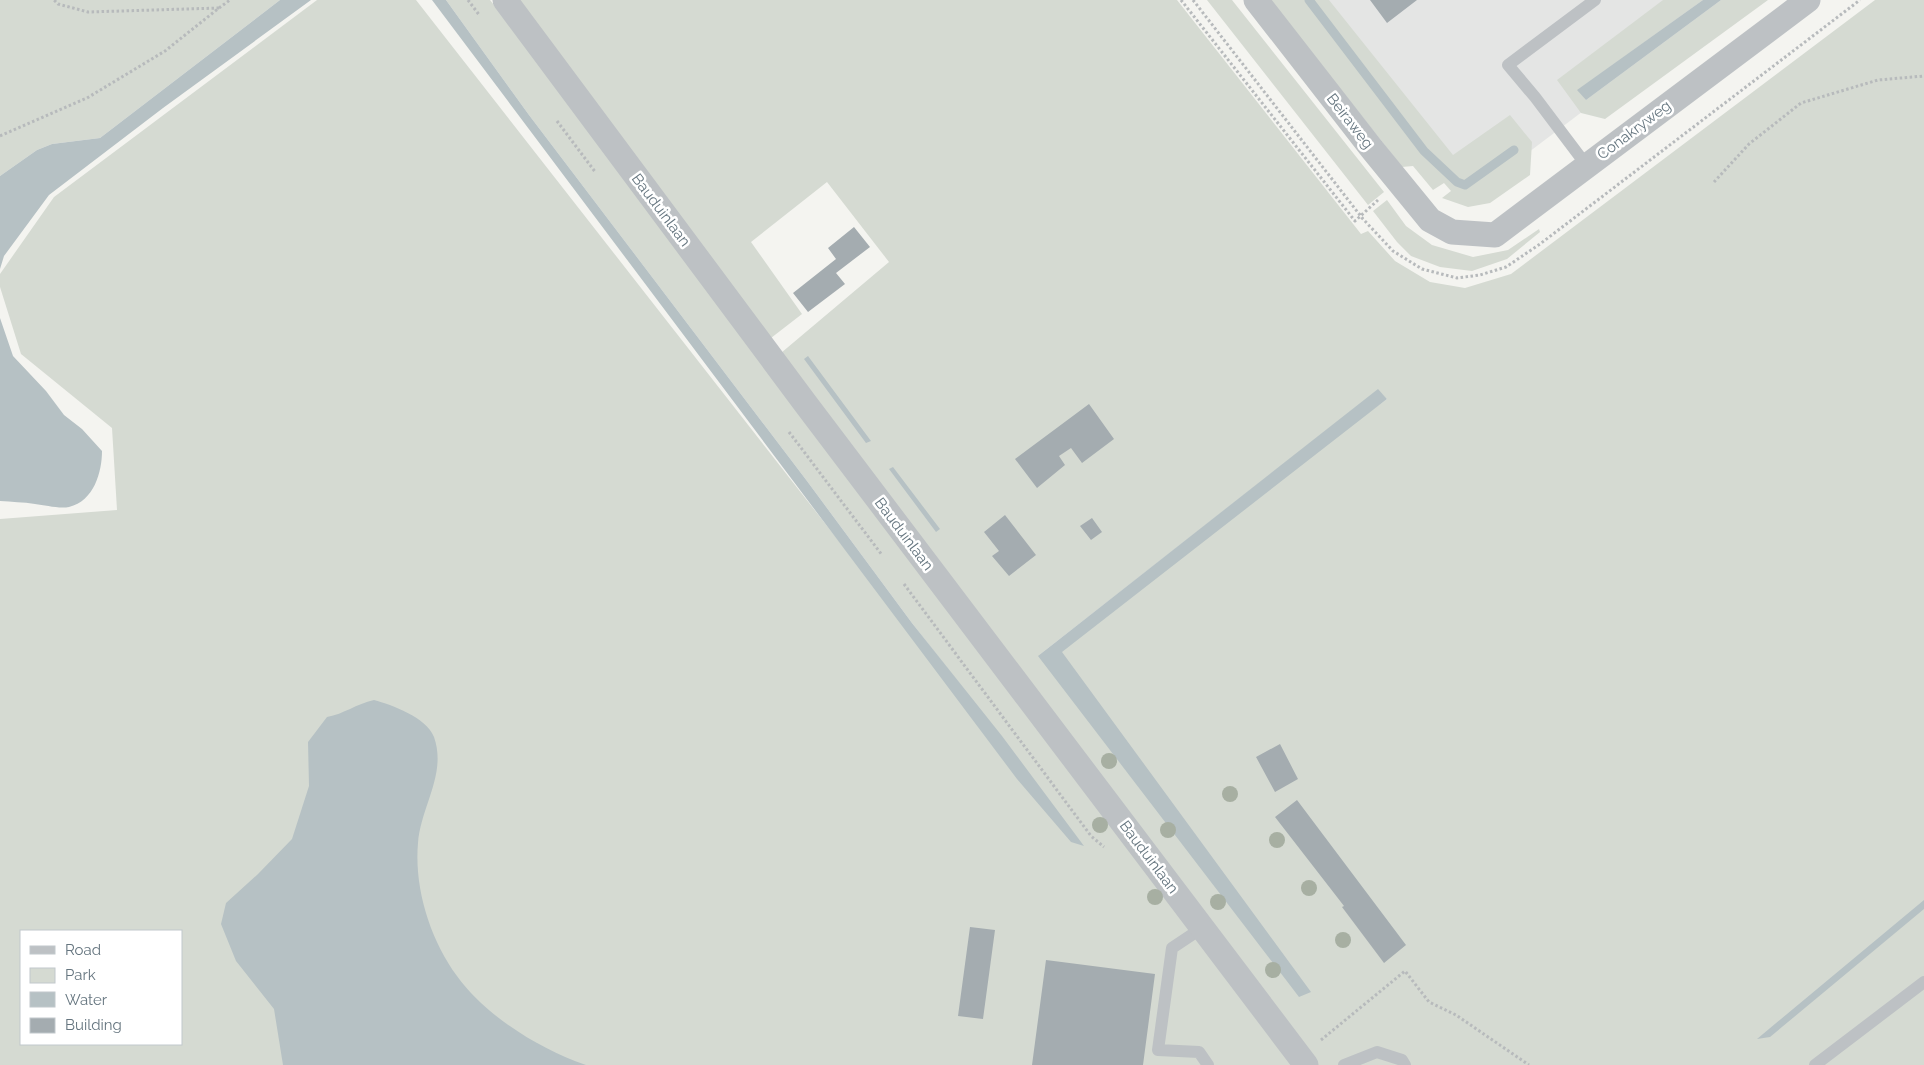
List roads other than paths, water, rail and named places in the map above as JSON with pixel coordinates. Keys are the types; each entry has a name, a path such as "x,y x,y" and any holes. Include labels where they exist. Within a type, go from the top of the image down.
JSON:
{"street":[{"name":"Bauduinlaan","path":"505,0 805,404 1303,1062"},
{"name":"Beiraweg","path":"1256,0 1398,182 1430,220 1452,232"},
{"name":"Conakryweg","path":"1452,232 1495,235 1808,0"}],"lane":[{"path":"1587,166 1535,96 1508,65 1595,0"},
{"path":"1202,928 1172,948 1158,1050 1198,1052 1208,1065"},
{"path":"1815,1065 1924,982"},
{"path":"1344,1065 1377,1052 1402,1060 1405,1065"}],"water":[{"path":"280,0 311,0 163,108 49,195 4,256 0,269 0,176 37,150 52,144 100,138"},
{"path":"432,0 446,0 529,115 807,481 912,623 1002,736 1084,846 1071,842 1017,779"},
{"path":"1703,0 1721,0 1586,100 1577,90"},
{"path":"0,318 13,356 46,391 64,415 82,429 102,451 102,459 95,485 85,499 78,504 61,508 0,501"},
{"path":"808,356 871,441 866,443 804,359"},
{"path":"1378,389 1387,399 1062,652 1311,992 1299,997 1038,656"},
{"path":"893,467 940,529 936,532 889,469"},
{"path":"374,700 408,713 424,723 434,737 437,764 432,790 420,829 417,860 421,895 426,913 447,962 469,991 498,1018 550,1050 586,1065 283,1065 274,1009 236,961 221,924 226,903 292,839 309,786 308,742 327,717"},
{"path":"1924,900 1924,909 1770,1037 1757,1039"}],"waterway":[{"path":"1309,0 1424,151 1457,182 1465,185 1514,150"}]}
